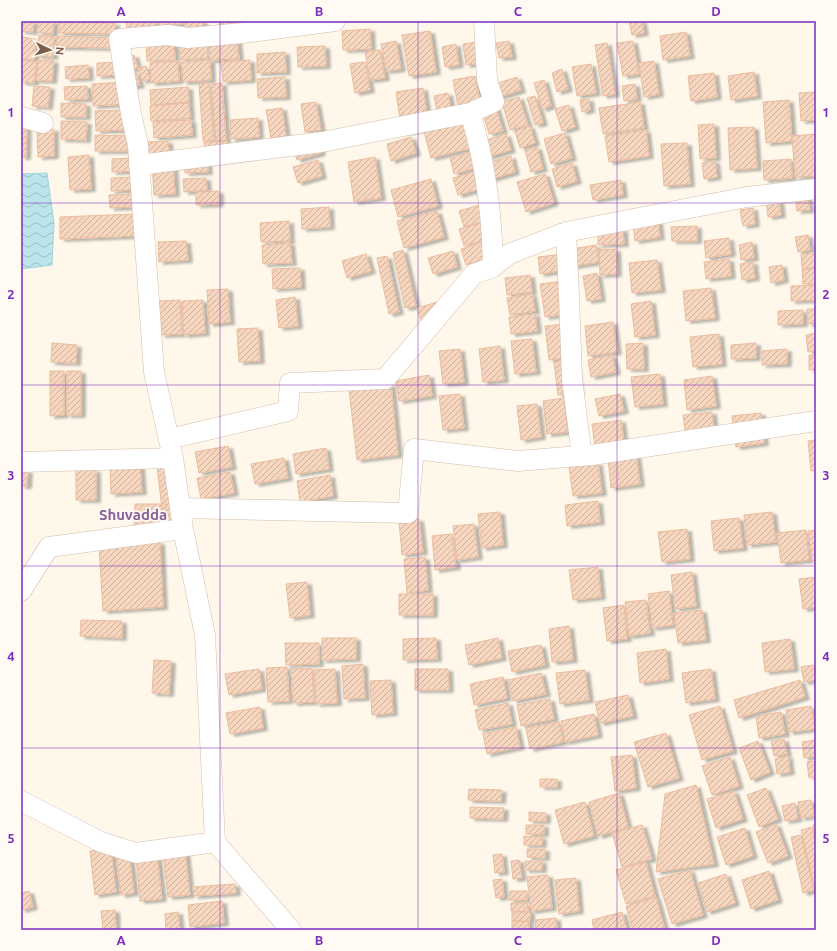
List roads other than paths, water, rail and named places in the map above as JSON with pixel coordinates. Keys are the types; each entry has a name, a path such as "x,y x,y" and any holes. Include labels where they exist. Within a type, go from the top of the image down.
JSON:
{"street":[{"path":"291,930 215,842 205,635 183,529 173,458 154,372 138,145 119,39 168,34 188,38 235,34 336,21"},
{"path":"140,165 322,142 470,113 494,102 487,80 484,21"},
{"path":"470,113 479,142 486,180 492,227 494,267"},
{"path":"21,117 43,123"},
{"path":"169,439 288,411 290,383 385,379 474,274 494,267 509,254 566,232 747,197 816,189"},
{"path":"566,232 570,296 572,379 582,456"},
{"path":"180,508 408,513 414,449 518,461 582,456 816,421"},
{"path":"21,462 173,458"},
{"path":"21,591 49,546 183,529"},
{"path":"21,801 101,842 136,853 215,842"}],"water":[{"path":"47,173 54,223 52,265 21,269 21,174"}],"district":[{"name":"Shuvadda","path":"133,515"}]}
